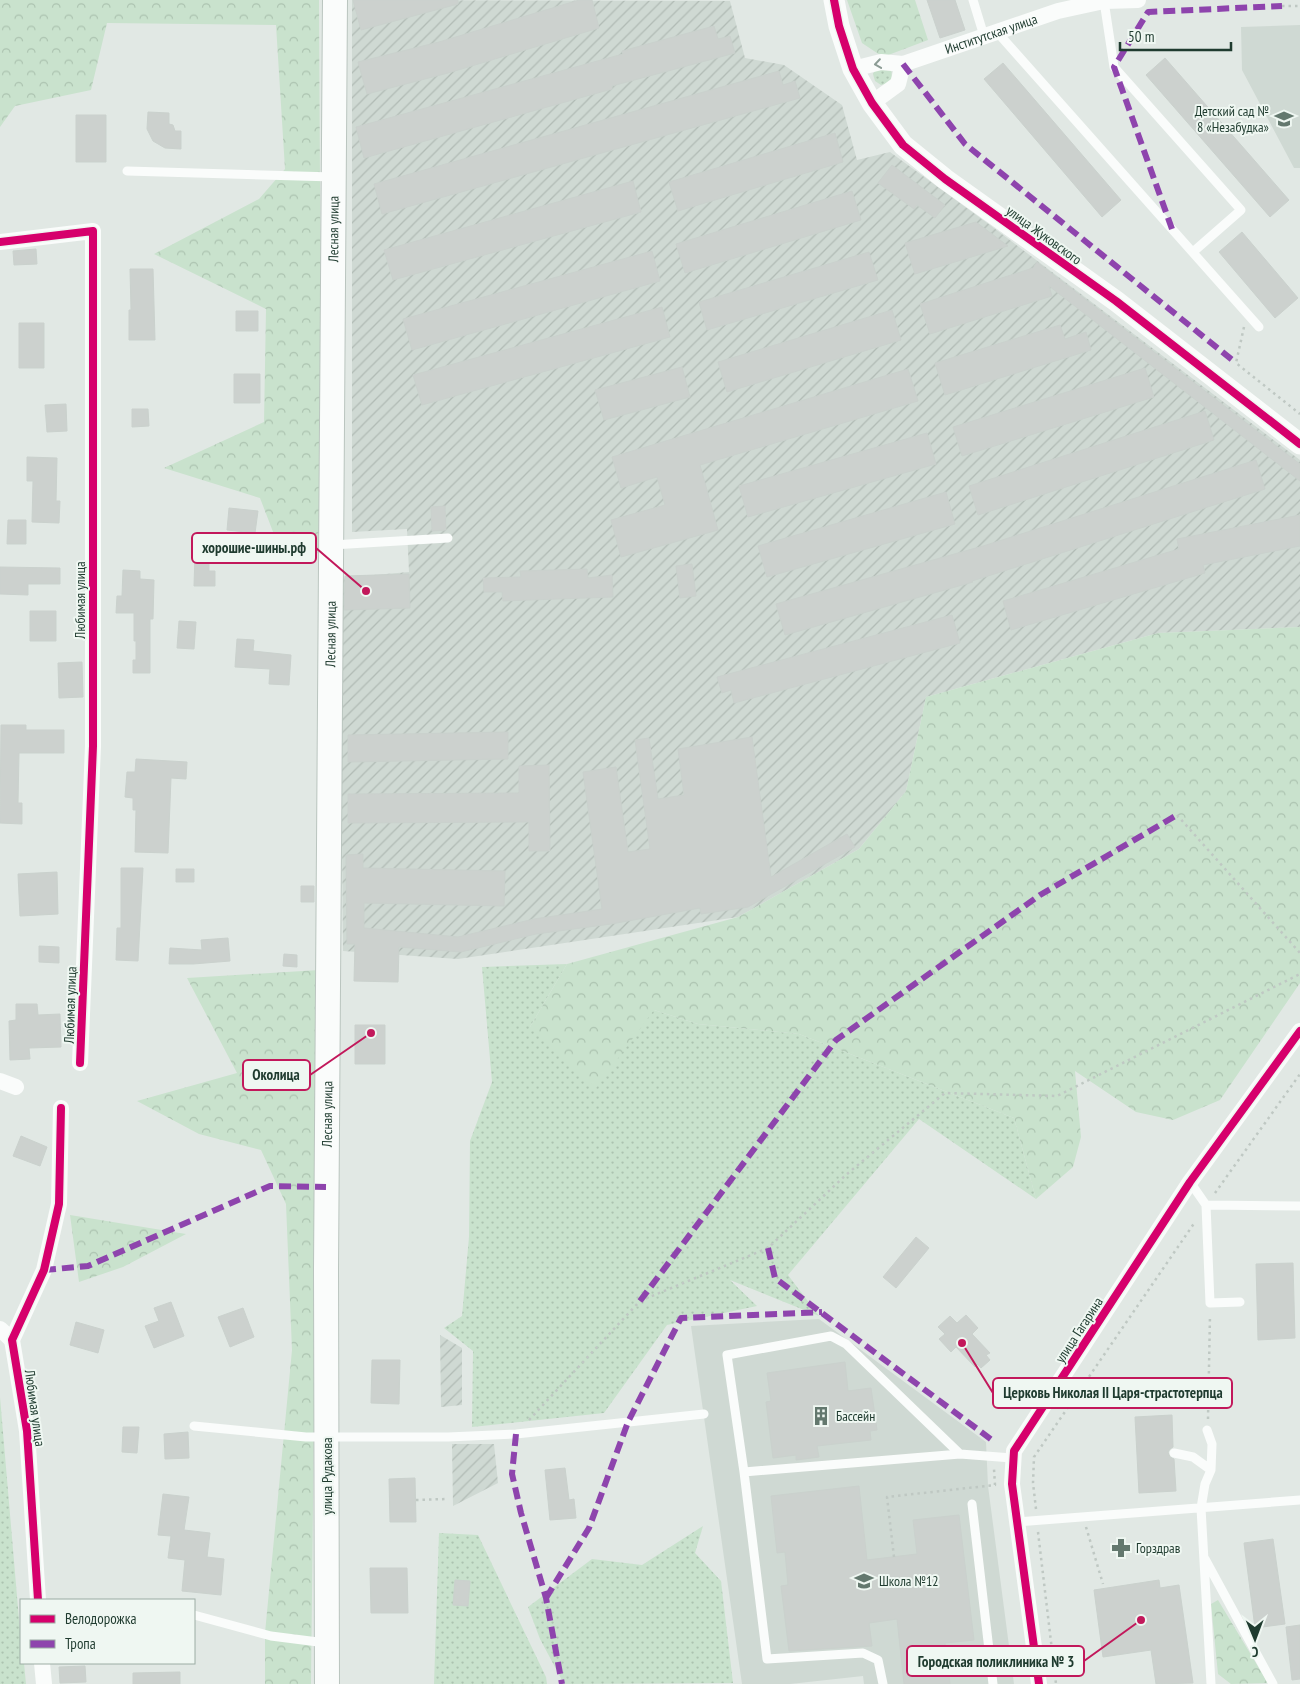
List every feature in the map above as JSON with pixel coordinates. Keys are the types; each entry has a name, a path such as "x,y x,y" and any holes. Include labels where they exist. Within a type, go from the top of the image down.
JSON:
{"main road":[{"name":"Лесная улица","path":"326,1269 335,0"},
{"name":"улица Рудакова","path":"326,1269 327,1684"}],"street":[{"name":"улица Жуковского","path":"834,0 841,33 853,69 872,103 903,145 922,161 1116,301 1300,444"},
{"name":"Институтская улица","path":"903,64 1058,11 1104,1 1138,0"},
{"path":"853,69 881,62 903,64 898,84 872,103"},
{"name":"Любимая улица","path":"0,242 93,231 93,746 80,1063"},
{"name":"улица Гагарина","path":"1039,1684 1012,1484 1012,1458 1014,1451 1190,1182 1300,1031"},
{"path":"0,1081 16,1087"},
{"name":"Любимая улица","path":"38,1599 27,1431 6,1335 44,1270 59,1204 61,1108"},
{"path":"42,1664 44,1684"}],"lane":[{"path":"973,0 991,34 1193,252 1259,327"},
{"path":"1104,1 1114,67 1241,210 1193,252"},
{"path":"127,171 334,177"},
{"path":"331,545 448,538"},
{"path":"1190,1182 1206,1205 1210,1303 1240,1302"},
{"path":"1206,1205 1300,1206"},
{"path":"883,1684 878,1660 863,1653 767,1659 744,1472 727,1354 831,1336 846,1344 960,1454"},
{"path":"194,1426 306,1437 448,1437 516,1434 704,1414"},
{"path":"1207,1430 1212,1444 1211,1470 1205,1484 1201,1508 1211,1684"},
{"path":"1174,1453 1193,1457 1211,1470"},
{"path":"744,1472 960,1454 1012,1458"},
{"path":"1017,1522 1300,1500"},
{"path":"972,1504 993,1684"},
{"path":"1204,1557 1273,1684"},
{"path":"195,1615 271,1636 327,1643"}],"path":[{"path":"1282,6 1300,6"},
{"path":"1247,314 1236,363 1300,414"},
{"path":"1176,815 1300,953"},
{"path":"516,1434 640,1301 768,1248 847,1174 945,1093 1057,1096 1300,974"},
{"path":"1056,1684 1033,1483 1034,1457 1206,1205 1300,1074"},
{"path":"1207,1430 1210,1303"},
{"path":"894,1557 886,1496 995,1485"},
{"path":"416,1500 447,1500"},
{"path":"1082,1516 1103,1584"}],"shaded area":[{"path":"352,0 730,1 745,58 784,65 842,105 857,160 890,152 990,225 1300,460 1300,627 1158,633 926,697 906,791 859,849 738,917 458,959 343,951 340,613 338,578 409,572 407,529 352,532"},
{"name":"Детский сад № 8 «Незабудка»","path":"1300,25 1300,168 1294,168 1242,70 1241,27"},
{"name":"Школа №12","path":"819,1319 986,1442 988,1486 1014,1684 864,1684 863,1676 790,1684 742,1684 691,1326"},
{"path":"440,1335 462,1348 462,1405 441,1407"},
{"path":"452,1444 494,1444 498,1483 453,1506"}],"green space":[{"path":"0,0 319,0 322,552 285,563 260,498 164,468 264,422 266,309 154,254 259,199 285,169 276,25 107,23 91,90 15,106 0,127"},
{"path":"847,0 915,0 928,40 883,57 862,43"},
{"path":"877,67 891,70 892,77 889,83 881,85 875,81 873,74"},
{"path":"1300,627 1300,983 1220,1100 1173,1120 1136,1112 1075,1071 1081,1137 1073,1167 1036,1199 1014,1118 799,1034 698,1024 654,1010 596,1088 530,1027 567,964 738,917 859,849 906,791 926,697 1158,633"},
{"path":"567,964 530,1027 654,1010 698,1024 799,1034 1014,1118 1036,1199 919,1119 788,1275 819,1316 730,1280 757,1306 667,1325 604,1413 472,1427 473,1351 444,1328 462,1316 469,1237 470,1141 492,1082 482,967"},
{"path":"319,970 311,1684 265,1684 265,1633 292,1350 286,1204 261,1150 199,1134 137,1101 237,1073 187,978"},
{"path":"70,1215 186,1234 123,1267 79,1282"},
{"path":"0,1397 20,1631 20,1664 24,1664 26,1684 0,1684"},
{"path":"703,1526 695,1553 721,1581 733,1683 564,1684 540,1639 528,1607 592,1559 642,1565"},
{"path":"439,1533 478,1535 546,1677 547,1684 434,1684"},
{"path":"1218,1600 1268,1683 1231,1684 1218,1674 1211,1604"}],"building":[{"path":"353,0 458,0 458,4 361,30"},
{"path":"579,0 592,0 599,28 448,73 367,94 358,62 439,42"},
{"path":"927,0 955,0 965,30 940,38"},
{"path":"714,26 718,39 730,36 735,53 612,86 612,89 364,158 356,127 623,54 622,51"},
{"path":"1165,58 1289,200 1270,217 1146,75"},
{"path":"1003,63 1121,200 1102,217 984,79"},
{"path":"779,71 783,85 795,81 800,98 382,214 374,184"},
{"path":"148,112 169,113 169,124 173,125 175,131 181,131 181,149 165,148 153,141 147,129"},
{"path":"76,115 106,115 106,162 76,162"},
{"path":"835,133 843,162 678,211 669,182"},
{"path":"892,165 945,205 935,218 917,205 914,209 878,183"},
{"path":"633,181 641,212 393,280 384,250"},
{"path":"852,191 861,220 685,273 676,244"},
{"path":"976,222 1008,246 915,274 905,243"},
{"path":"1242,232 1298,298 1275,318 1219,252"},
{"path":"36,249 37,264 14,265 13,251"},
{"path":"652,251 660,281 412,350 403,319"},
{"path":"869,252 878,280 707,330 699,302"},
{"path":"1037,262 1300,464 1300,481 1049,286 1052,296 930,334 920,304 1033,268"},
{"path":"130,269 153,269 155,340 129,340 129,310 131,310"},
{"path":"662,307 670,337 422,405 413,375"},
{"path":"892,310 901,340 727,392 718,362"},
{"path":"236,311 258,311 258,331 236,331"},
{"path":"19,323 44,323 44,368 19,368"},
{"path":"1060,325 1065,339 1086,332 1091,350 945,395 935,363"},
{"path":"682,367 690,397 604,420 595,390"},
{"path":"1145,368 1154,397 962,456 953,427"},
{"path":"908,369 918,401 700,465 718,530 621,557 611,520 665,505 657,477 621,488 612,457"},
{"path":"234,374 260,374 260,403 234,403"},
{"path":"66,404 67,431 47,432 45,405"},
{"path":"132,409 148,409 149,426 132,427"},
{"path":"1205,411 1214,440 978,515 969,486"},
{"path":"927,433 936,464 748,517 739,486"},
{"path":"27,457 57,458 56,501 60,501 59,523 32,522 33,481 27,481"},
{"path":"1256,460 1265,489 973,582 785,635 776,604 983,546"},
{"path":"946,492 955,524 767,577 758,546"},
{"path":"445,506 446,530 432,531 431,507"},
{"path":"229,508 258,511 255,533 227,530"},
{"path":"1300,515 1300,546 1203,565 1205,573 1011,630 1003,601 1179,549 1177,539"},
{"path":"8,520 26,520 26,544 7,544"},
{"path":"195,554 209,554 209,571 215,571 215,586 194,586"},
{"path":"692,564 696,596 680,598 676,566"},
{"path":"0,567 60,568 60,584 28,584 28,595 0,594"},
{"path":"587,569 588,578 612,575 613,597 503,601 502,592 484,592 483,578 521,577 520,571"},
{"path":"123,570 140,571 140,579 154,580 153,619 150,619 150,673 133,673 133,660 136,660 134,613 116,613 117,596 122,596"},
{"path":"409,574 410,608 344,610 345,576"},
{"path":"30,611 56,611 56,641 30,641"},
{"path":"952,615 960,643 734,703 731,690 722,693 717,677"},
{"path":"179,621 196,622 194,649 177,648"},
{"path":"237,639 254,640 253,651 291,655 289,685 269,684 270,669 235,667"},
{"path":"82,662 83,697 59,698 58,663"},
{"path":"1,725 26,725 26,730 64,730 64,753 19,753 18,803 22,803 22,824 0,823"},
{"path":"508,732 508,759 348,762 348,735"},
{"path":"752,737 771,877 847,834 855,847 748,907 701,914 700,908 611,924 536,934 461,952 399,947 398,982 354,981 355,944 347,944 346,855 363,854 363,868 505,871 504,906 364,903 364,928 458,937 534,919 602,909 583,772 616,767 628,852 650,849 635,740 649,738 658,799 684,795 678,749"},
{"path":"136,759 187,762 186,779 171,778 168,853 135,852 136,810 133,810 133,798 125,797 127,772 135,772"},
{"path":"549,765 550,851 529,851 529,822 348,823 348,794 519,793 519,766"},
{"path":"121,868 143,868 138,961 116,960 117,928 121,928"},
{"path":"176,869 194,869 194,882 176,882"},
{"path":"57,872 58,914 20,916 18,874"},
{"path":"301,886 314,886 314,902 301,902"},
{"path":"228,938 230,961 169,964 170,948 202,950 201,940"},
{"path":"39,946 59,947 59,963 39,962"},
{"path":"284,954 297,955 297,967 283,966"},
{"path":"16,1004 37,1004 38,1015 60,1014 61,1047 29,1048 30,1059 10,1060 9,1021 16,1020"},
{"path":"355,1025 385,1025 385,1064 355,1064"},
{"path":"21,1136 47,1147 40,1166 13,1156"},
{"path":"916,1237 929,1248 896,1288 883,1277"},
{"path":"1293,1263 1295,1338 1258,1340 1256,1264"},
{"path":"171,1302 184,1336 154,1348 145,1326 159,1321 154,1308"},
{"path":"243,1308 254,1337 230,1347 218,1317"},
{"path":"966,1315 978,1328 972,1334 990,1353 986,1355 990,1360 981,1368 977,1364 975,1367 956,1347 951,1352 939,1339 945,1334 938,1327 950,1316 957,1323"},
{"path":"76,1322 104,1330 98,1353 70,1345"},
{"path":"372,1360 400,1360 399,1404 371,1403"},
{"name":"Бассейн","path":"845,1362 848,1391 871,1388 877,1430 870,1431 871,1440 817,1446 819,1457 796,1460 796,1455 773,1458 766,1402 771,1401 767,1373"},
{"path":"1172,1415 1173,1447 1168,1452 1170,1457 1174,1459 1176,1491 1139,1493 1135,1417"},
{"path":"123,1427 139,1427 137,1453 122,1452"},
{"path":"188,1432 189,1458 165,1459 164,1434"},
{"path":"565,1468 569,1500 574,1499 576,1518 550,1520 545,1470"},
{"path":"415,1478 416,1522 390,1522 389,1479"},
{"path":"859,1486 867,1560 917,1554 913,1520 959,1515 974,1640 945,1643 950,1684 904,1684 897,1619 869,1623 872,1646 789,1651 781,1586 788,1585 785,1552 777,1553 771,1496"},
{"path":"163,1494 189,1497 184,1530 210,1533 207,1557 224,1559 221,1595 182,1591 185,1560 168,1558 171,1536 158,1535"},
{"path":"1273,1539 1285,1624 1255,1628 1244,1543"},
{"path":"370,1568 407,1568 408,1613 371,1613"},
{"path":"455,1580 470,1581 468,1606 453,1605"},
{"path":"1159,1580 1160,1588 1179,1585 1193,1683 1156,1684 1151,1650 1103,1657 1094,1590"},
{"path":"1300,1625 1300,1679 1292,1680 1286,1627"},
{"path":"85,1666 86,1682 60,1683 59,1667"},
{"path":"180,1672 180,1684 133,1684 133,1673"}],"marked path":[{"path":"1172,229 1114,67 1148,12 1282,6"},
{"path":"903,64 965,144 1236,363"},
{"path":"640,1301 836,1040 1040,895 1177,815"},
{"path":"44,1270 88,1266 270,1186 326,1187"},
{"path":"768,1248 775,1278 992,1440"},
{"path":"546,1598 589,1528 628,1422 681,1318 822,1312"},
{"path":"516,1434 512,1474 521,1513 546,1598 562,1684"}],"cycle path":[{"path":"834,0 839,26 853,69 872,103 903,145 945,179 1116,301 1300,444"},
{"path":"0,242 93,231 93,746 80,1063"},
{"path":"1039,1684 1012,1484 1014,1451 1190,1182 1300,1031"},
{"path":"38,1599 27,1431 12,1340 44,1270 59,1204 61,1108"}],"place":[{"name":"Детский сад № 8 «Незабудка»","path":"1284,119"},
{"name":"хорошие-шины.рф","path":"366,591"},
{"name":"Околица","path":"371,1033"},
{"name":"Церковь Николая II Царя-страстотерпца","path":"962,1343"},
{"name":"Бассейн","path":"821,1416"},
{"name":"Горздрав","path":"1121,1548"},
{"name":"Школа №12","path":"864,1581"},
{"name":"Городская поликлиника № 3","path":"1141,1620"}]}
